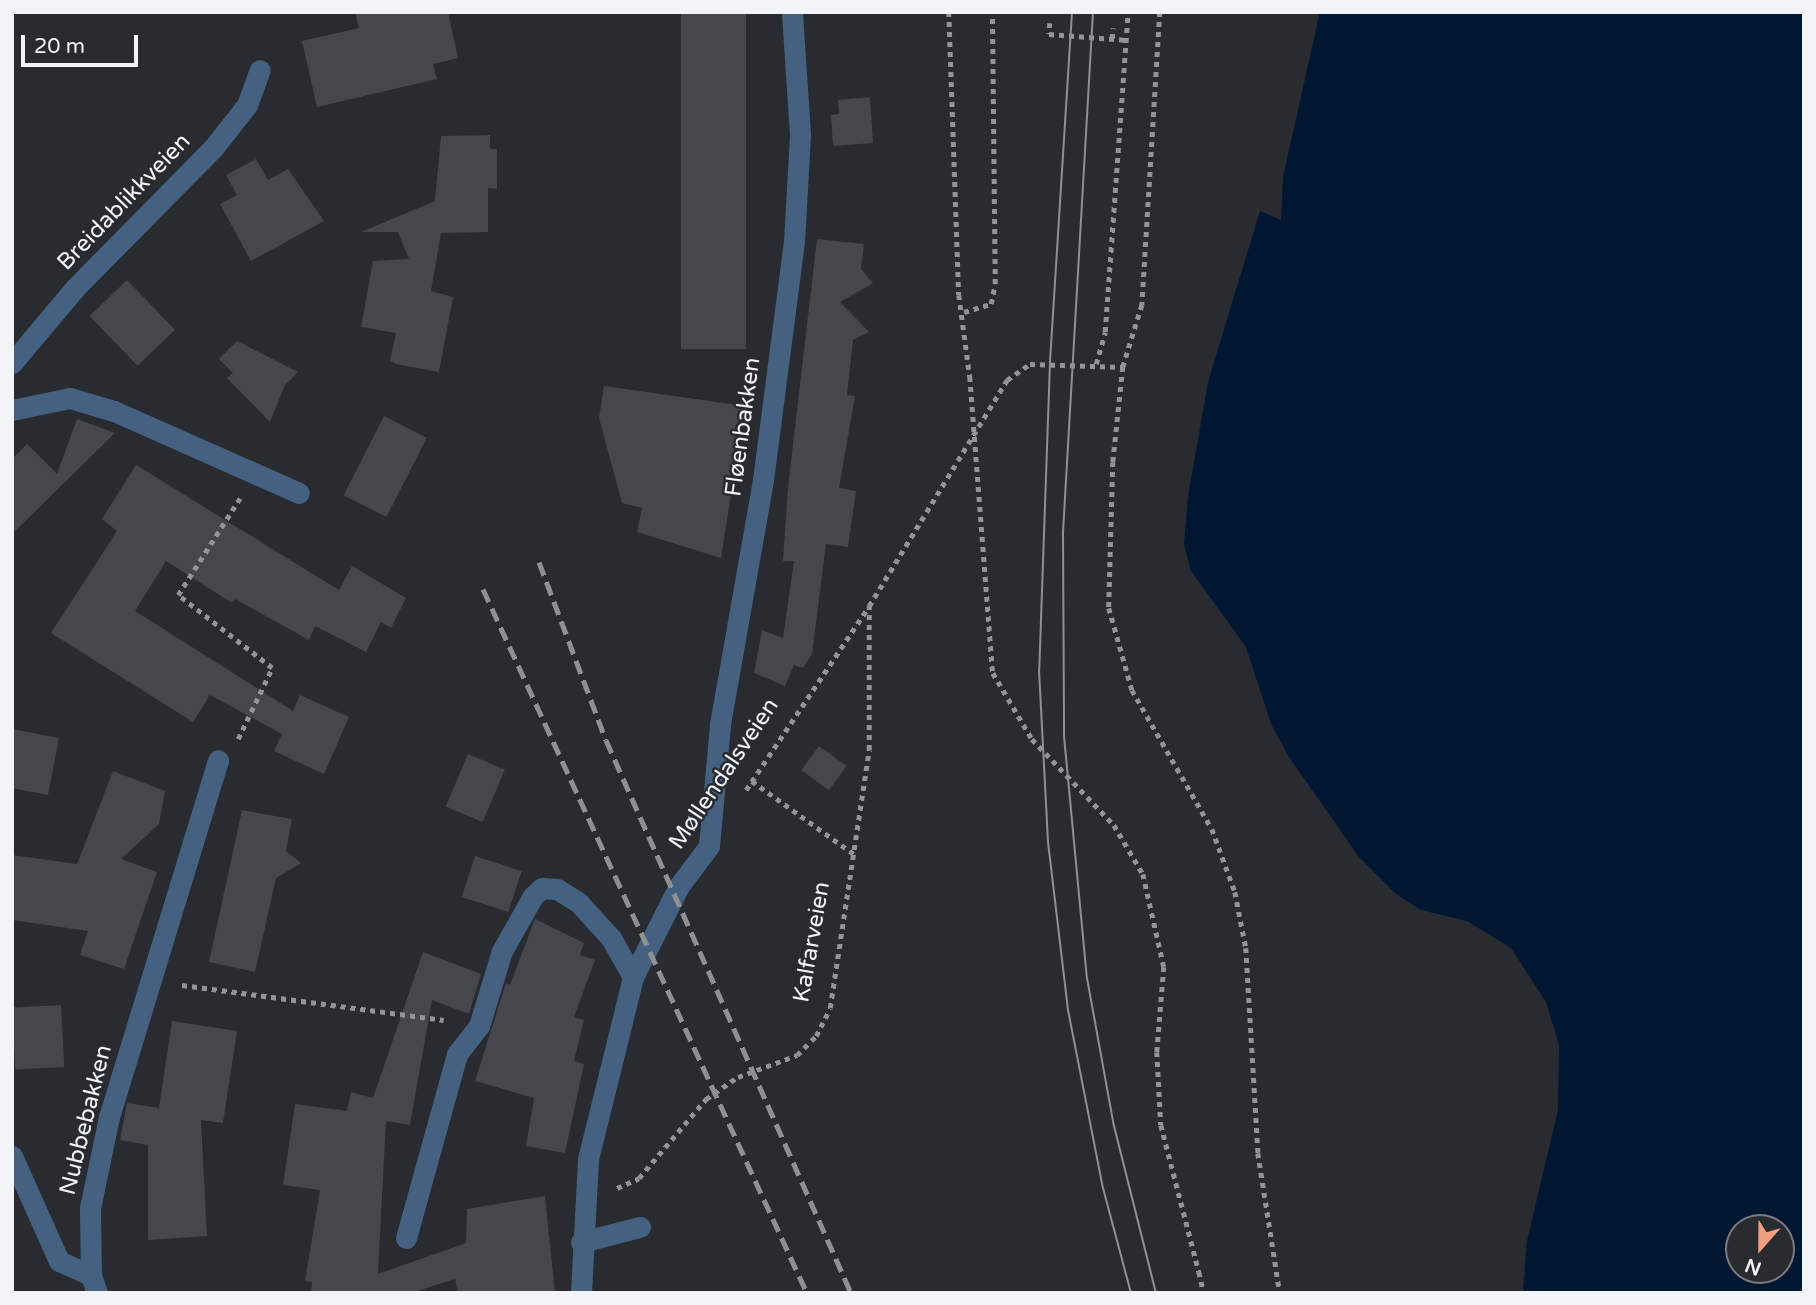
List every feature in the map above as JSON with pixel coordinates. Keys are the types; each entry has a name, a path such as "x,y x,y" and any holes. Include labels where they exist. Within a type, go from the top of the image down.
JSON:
{"street":[{"name":"Fløenbakken","path":"709,846 720,724 763,480 794,242 800,134 792,12"},
{"name":"Breidablikkveien","path":"12,363 75,288 214,147 247,105 260,69"},
{"path":"12,410 70,398 92,404 299,493"},
{"name":"Nubbebakken","path":"94,1284 88,1245 96,1169 218,760"},
{"name":"Møllendalsveien","path":"633,977 679,886 709,846"},
{"path":"406,1238 457,1054 479,1026 516,920 542,888 568,894 593,916 633,977 601,1096 583,1203 581,1293"},
{"name":"Nubbebakken","path":"12,1156 60,1261 94,1284"},
{"path":"581,1242 640,1227"}],"path":[{"path":"949,12 964,312 993,673 1032,739 1114,825 1143,874 1164,967 1157,1052 1161,1125 1204,1293"},
{"path":"964,312 991,304 995,284 992,12"},
{"path":"1096,364 1105,332 1128,12"},
{"path":"1160,12 1142,305 1123,367 1113,462 1109,608 1132,690 1212,829 1235,892 1246,948 1258,1153 1280,1293"},
{"path":"1050,23 1049,34 1127,40"},
{"path":"1112,39 1113,28"},
{"name":"Møllendalsveien","path":"738,802 869,606 1007,380 1030,364 1096,364 1123,367"},
{"path":"239,499 178,595 272,668 253,707"},
{"name":"Kalfarveien","path":"583,1203 639,1178 706,1099 738,1077 797,1055 816,1036 830,1008 869,750 869,606"},
{"path":"752,780 854,854"},
{"path":"152,979 479,1026"}],"water":[{"path":"1320,12 1804,12 1804,1293 1523,1293 1527,1241 1558,1110 1559,1045 1546,1002 1511,948 1467,921 1421,910 1396,894 1359,857 1289,757 1271,724 1246,647 1191,571 1184,544 1188,497 1208,382 1260,211 1281,220 1283,177"}],"building":[{"path":"355,12 448,12 458,58 433,64 437,79 317,107 302,41 359,28"},
{"path":"681,12 746,12 746,349 681,349"},
{"path":"870,97 873,143 833,146 831,115 839,114 838,100"},
{"path":"490,135 490,149 497,149 497,189 488,188 488,232 441,233 431,291 453,297 439,372 396,364 390,361 396,333 361,327 373,261 409,259 398,232 361,232 435,201 441,136"},
{"path":"256,159 268,180 288,169 324,221 251,261 220,204 237,195 226,175"},
{"path":"817,239 864,244 861,269 873,283 840,302 869,332 853,340 847,395 855,396 839,488 856,491 848,547 826,544 812,654 803,668 794,665 785,686 754,673 762,630 783,638 794,561 783,561 788,487"},
{"path":"127,280 175,330 138,366 90,316"},
{"path":"237,341 298,372 285,385 270,422 227,378 233,373 219,359"},
{"path":"604,386 745,406 721,558 637,532 642,508 622,503 599,418"},
{"path":"384,416 427,438 386,517 344,495"},
{"path":"77,419 115,433 12,534 12,459 27,444 57,474"},
{"path":"136,465 339,590 352,566 406,598 391,628 381,622 366,652 315,626 309,640 235,599 232,603 166,561 135,611 293,711 300,695 349,717 324,774 274,751 282,734 210,695 193,722 51,633 117,531 102,519"},
{"path":"12,729 59,738 48,795 12,788"},
{"path":"819,746 847,766 829,790 801,770"},
{"path":"468,754 505,770 483,822 446,806"},
{"path":"113,771 165,791 159,824 121,859 157,872 124,969 80,955 88,931 12,920 12,855 77,864"},
{"path":"242,810 292,819 286,851 301,863 276,878 255,972 209,962"},
{"path":"475,856 522,871 508,912 462,897"},
{"path":"535,919 584,943 580,955 595,960 574,1017 584,1020 574,1061 584,1064 565,1153 526,1146 534,1098 475,1081 506,983 510,985"},
{"path":"423,952 481,974 469,1014 432,1000 410,1125 386,1121 378,1274 466,1243 467,1209 545,1196 555,1293 458,1293 455,1279 411,1293 311,1293 312,1282 305,1281 320,1190 283,1185 295,1104 347,1111 351,1092 373,1098"},
{"path":"61,1005 64,1067 15,1069 12,1008"},
{"path":"172,1021 237,1031 223,1123 201,1120 207,1236 148,1240 148,1145 120,1140 127,1103 159,1108"}],"tram line":[{"path":"1072,12 1050,362 1039,670 1048,842 1068,1010 1103,1188 1131,1293"},
{"path":"1093,12 1063,532 1064,736 1087,978 1114,1126 1156,1293"}],"railway":[{"path":"539,562 606,740 851,1293"},
{"path":"483,589 807,1293"}]}
